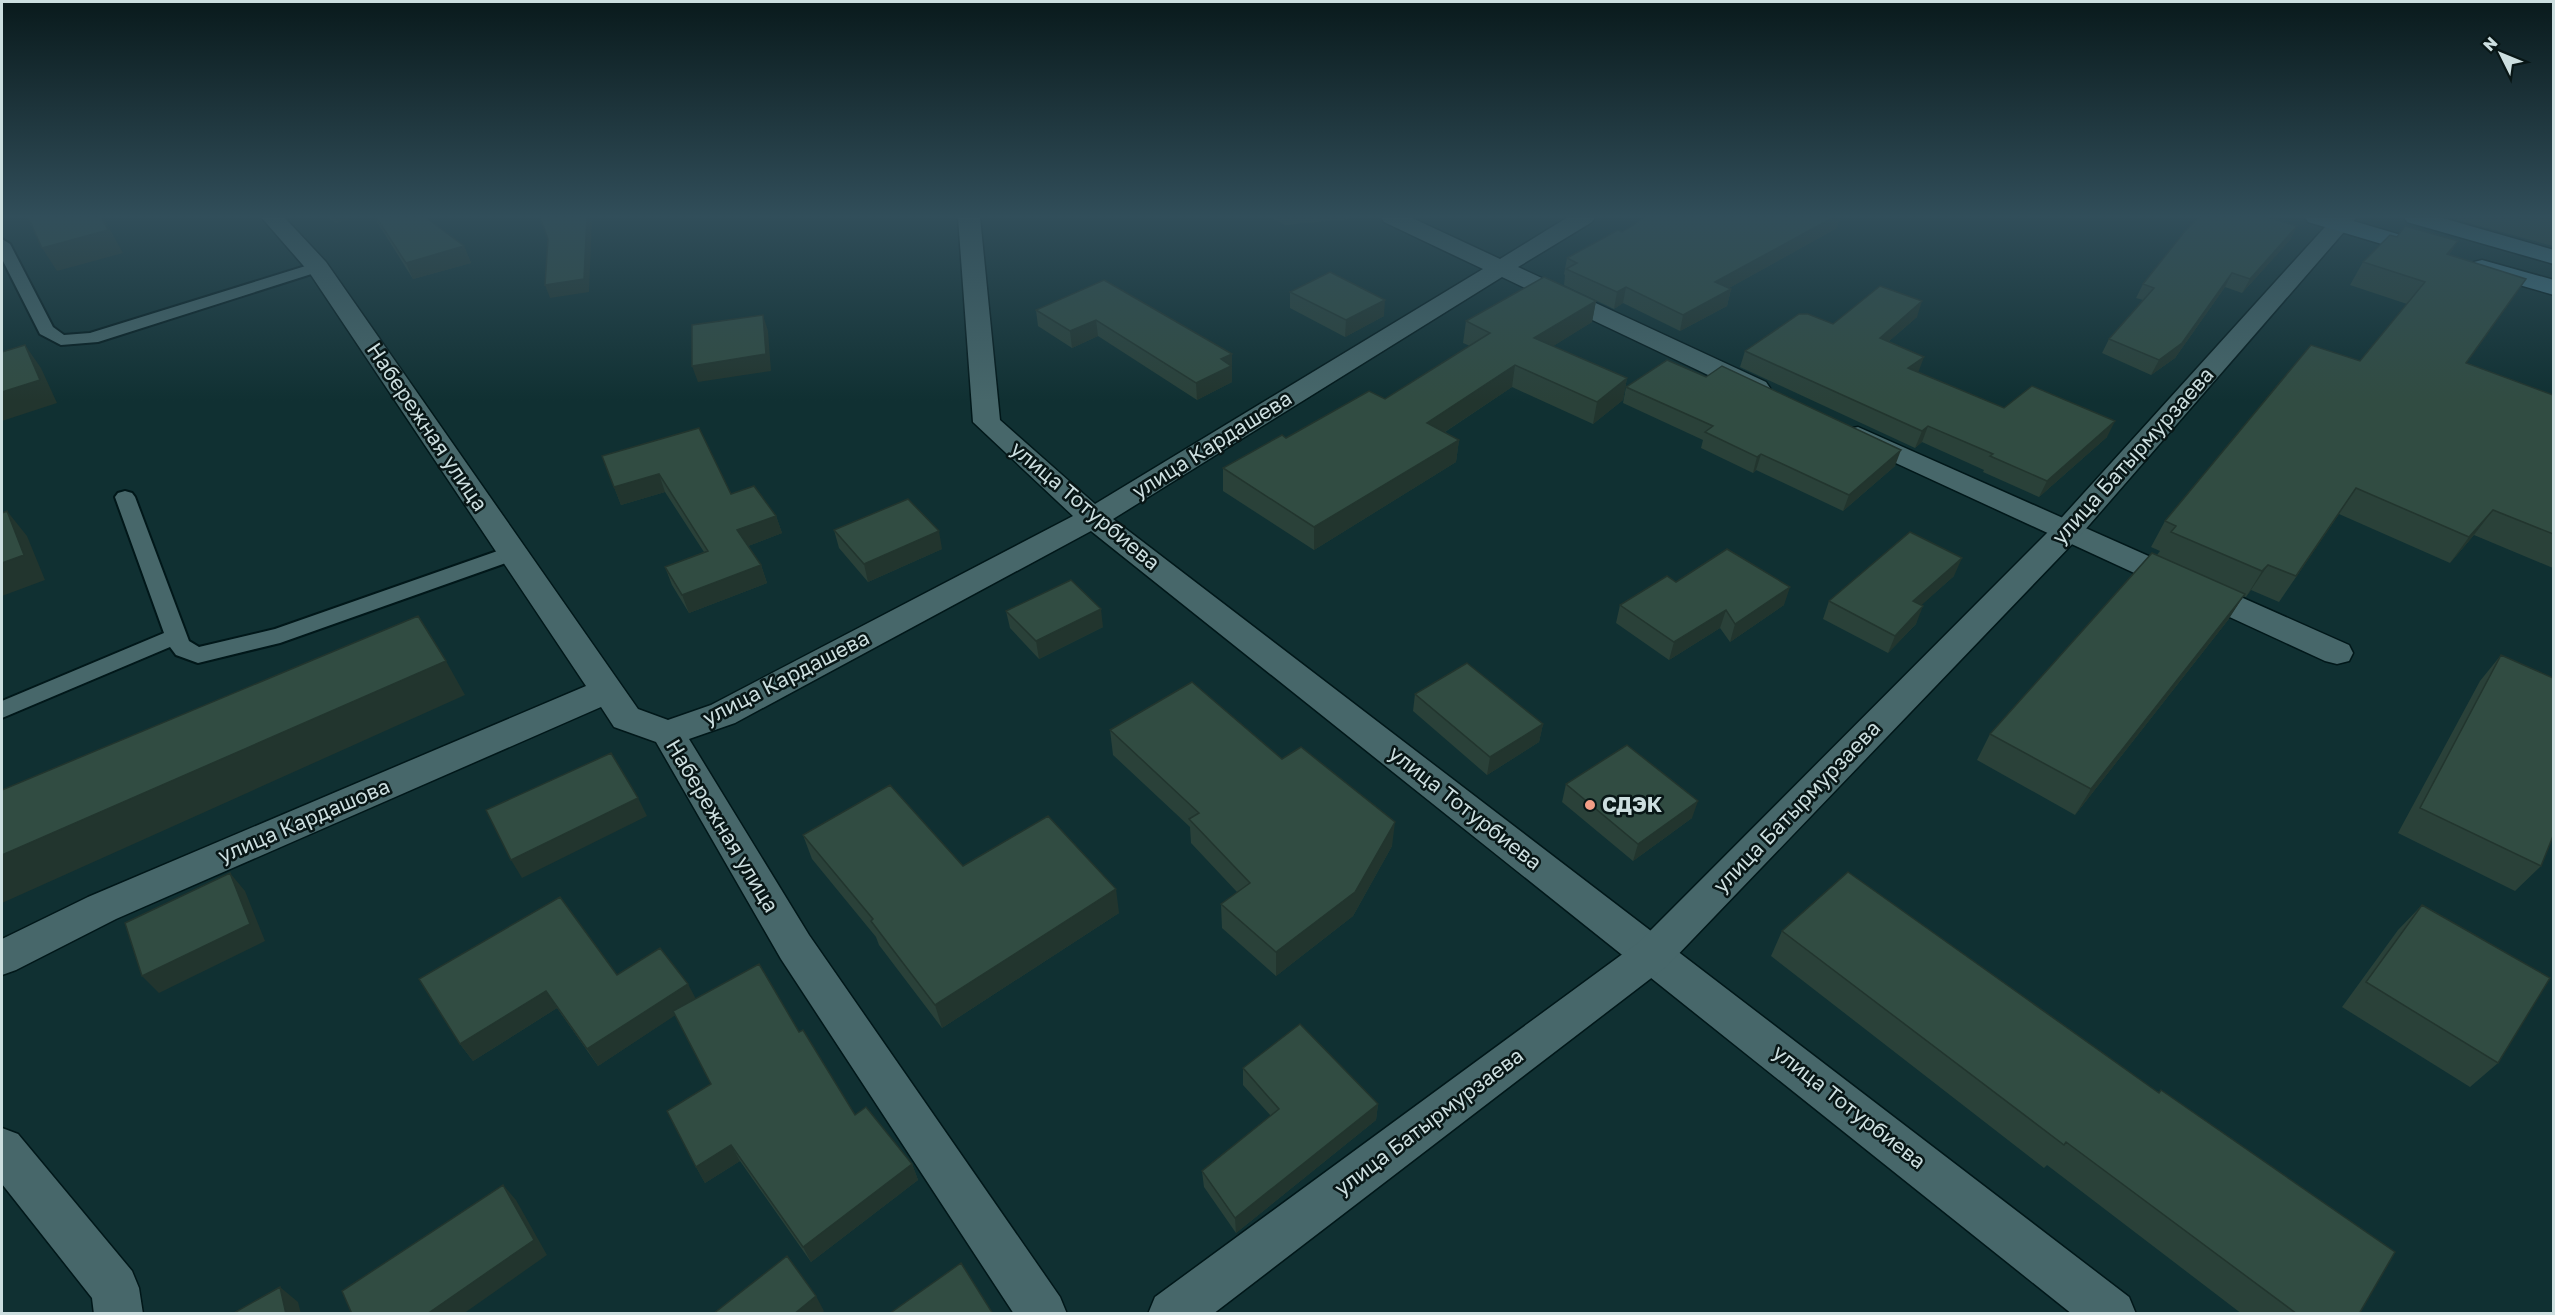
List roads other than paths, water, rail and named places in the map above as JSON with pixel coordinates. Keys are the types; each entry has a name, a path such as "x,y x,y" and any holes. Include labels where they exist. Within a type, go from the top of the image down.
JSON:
{"main road":[{"path":"2521,278 2553,288"}],"street":[{"name":"Набережная улица","path":"326,278 626,718 668,733 795,946 1043,1314"},
{"name":"улица Тотурбиева","path":"974,278 987,423 1093,518 2112,1314"},
{"name":"улица Кардашева","path":"668,733 723,714 1093,518 1484,278"},
{"path":"1519,278 1777,398"},
{"name":"улица Батырмурзаева","path":"1172,1314 1653,954 2066,531 2283,278"},
{"path":"1830,422 2337,653"},
{"name":"улица Кардашова","path":"2,958 102,908 608,690"},
{"path":"2,1149 115,1288 119,1314"}],"lane":[{"path":"20,278 46,330 61,339 92,338 282,278"},
{"path":"125,497 176,636 184,650 198,655 280,635 513,553"},
{"path":"2,710 176,636"}],"place":[{"name":"СДЭК","path":"1590,805"}]}
